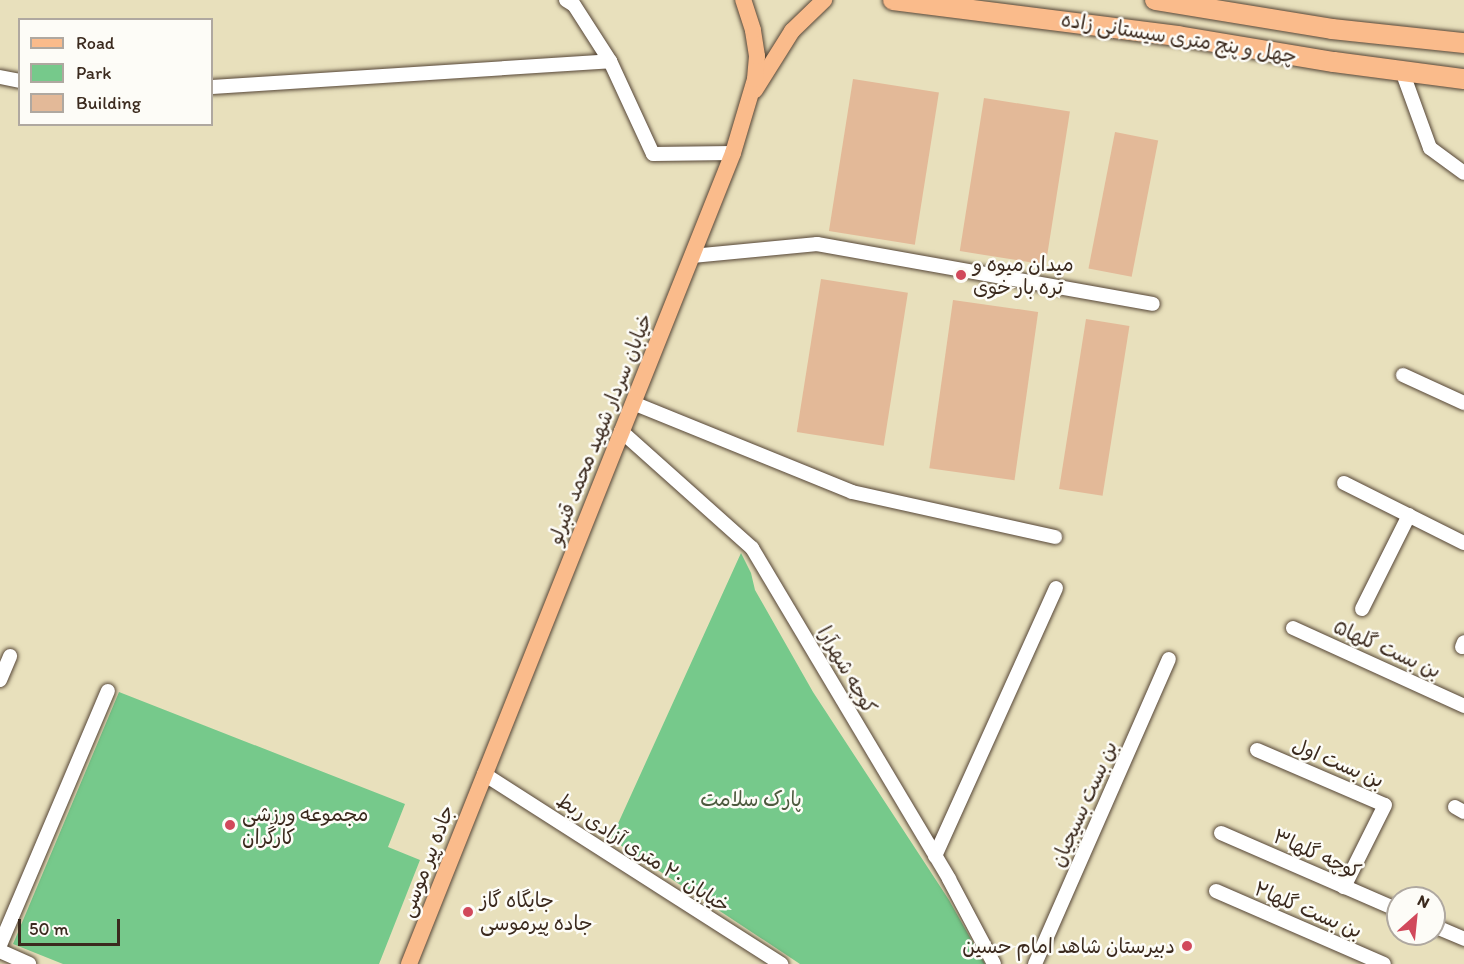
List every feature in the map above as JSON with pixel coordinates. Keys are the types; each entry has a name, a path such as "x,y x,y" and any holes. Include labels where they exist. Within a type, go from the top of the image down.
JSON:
{"highway":[{"name":"چهل و پنج متری سیستانی زاده","path":"893,0 1178,36 1464,79"},
{"name":"چهل و پنج متری سیستانی زاده","path":"1155,0 1332,28 1464,43"}],"main road":[{"path":"742,0 753,30 757,56 750,98"},
{"path":"750,98 792,31 824,0"},
{"name":"خیابان سردار شهید محمد قنبرلو","path":"484,774 733,153 750,98"},
{"name":"جاده پیر موسی","path":"409,964 484,774"}],"street":[{"path":"573,2 610,62 653,154 733,153"},
{"path":"213,87 610,62"},
{"path":"1402,71 1430,148 1464,173"},
{"path":"0,77 18,81"},
{"path":"692,256 817,244 1153,304"},
{"path":"1403,375 1464,403"},
{"path":"633,403 852,492 1055,537"},
{"name":"کوچه شهرآرا","path":"621,432 752,548 935,856 994,964"},
{"path":"1344,483 1464,543"},
{"path":"1362,609 1409,515"},
{"path":"935,856 1056,588"},
{"name":"بن بست گلها۵","path":"1293,628 1464,706"},
{"path":"0,680 10,656"},
{"name":"بن بست بسیجیان","path":"1035,964 1169,659"},
{"path":"0,945 108,691"},
{"name":"بن بست اول","path":"1257,750 1385,805 1344,887"},
{"name":"خیابان ۲۰ متری آزادی ربط","path":"484,774 781,964"},
{"name":"کوچه گلها۳","path":"1221,833 1386,905"},
{"name":"بن بست گلها۲","path":"1216,891 1384,964"},
{"path":"1446,931 1464,939"},
{"path":"0,951 29,964"}],"green space":[{"name":"پارک سلامت","path":"741,553 751,573 755,590 813,692 949,900 985,964 800,964 611,839"},
{"name":"مجموعه ورزشی کارگران","path":"119,692 405,804 388,847 420,860 379,964 63,964 13,944"}],"building":[{"path":"853,79 939,93 915,245 829,231"},
{"path":"984,98 1070,112 1046,265 960,251"},
{"path":"1115,132 1158,140 1132,277 1088,268"},
{"path":"821,279 908,293 884,446 797,432"},
{"path":"953,300 1038,312 1015,480 929,468"},
{"path":"1086,319 1129,326 1103,496 1059,489"}],"place":[{"name":"میدان میوه و تره بار خوی","path":"961,275"},
{"name":"مجموعه ورزشی کارگران","path":"230,825"},
{"name":"جایگاه گاز جاده پیرموسی","path":"468,912"},
{"name":"دبیرستان شاهد امام حسین","path":"1187,946"}]}
